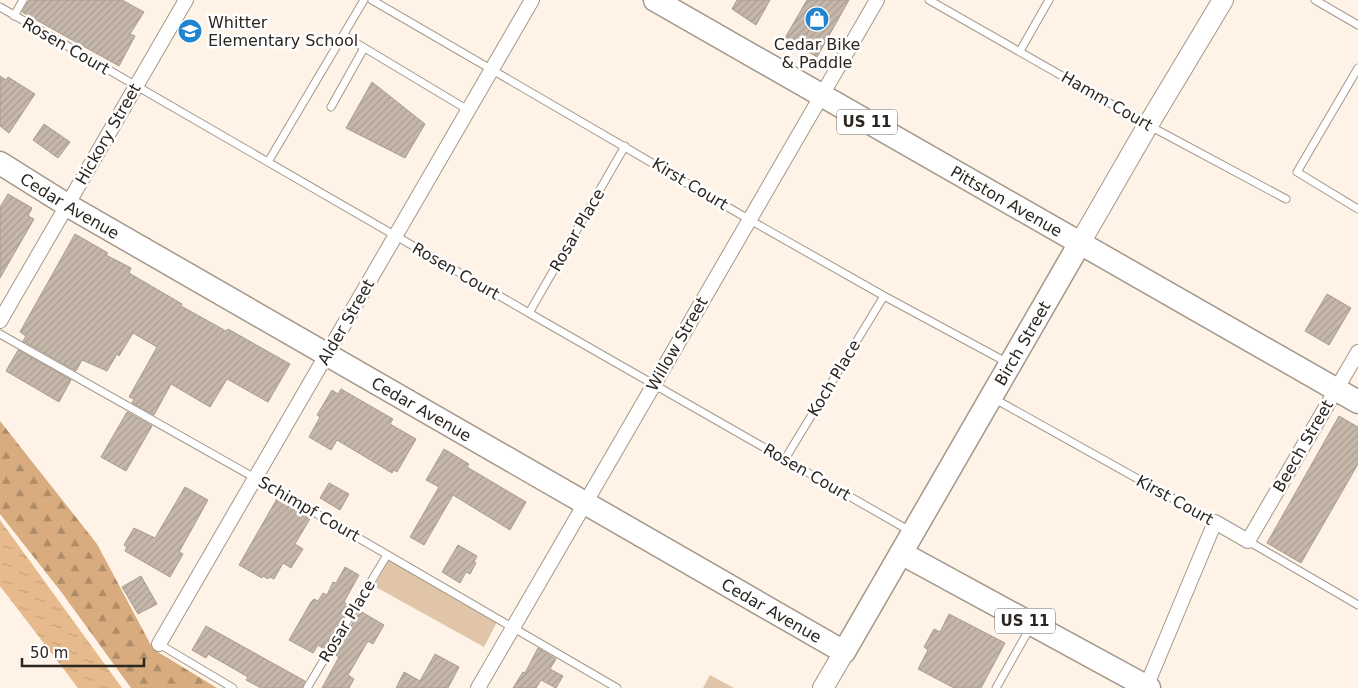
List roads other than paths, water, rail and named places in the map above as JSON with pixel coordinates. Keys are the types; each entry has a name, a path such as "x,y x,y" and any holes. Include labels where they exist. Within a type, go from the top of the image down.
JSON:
{"main road":[{"name":"Pittston Avenue","path":"655,0 1358,402"},
{"name":"Cedar Avenue","path":"0,163 67,205 844,652"},
{"name":"Birch Street","path":"844,652 1080,243"},
{"name":"US 11","path":"901,553 1147,687"}],"street":[{"name":"Hickory Street","path":"0,321 186,0"},
{"name":"Alder Street","path":"159,644 532,0"},
{"name":"Willow Street","path":"478,688 876,0"},
{"name":"Birch Street","path":"1080,243 1223,0"},
{"name":"Beech Street","path":"1248,540 1358,352"},
{"name":"Kirst Court","path":"1215,522 1248,540"},
{"path":"1147,687 1215,522"},
{"name":"Birch Street","path":"823,688 844,652"}],"lane":[{"path":"14,16 23,0"},
{"path":"268,162 364,0"},
{"name":"Kirst Court","path":"372,0 750,220 884,296 1010,364"},
{"name":"Hamm Court","path":"929,0 1148,125 1286,199"},
{"path":"1020,51 1049,0"},
{"path":"1315,0 1358,25"},
{"name":"Rosen Court","path":"0,8 913,533"},
{"path":"343,35 468,110"},
{"path":"331,107 364,48"},
{"path":"1358,68 1297,172 1358,209"},
{"name":"Rosar Place","path":"529,313 625,146"},
{"name":"Koch Place","path":"785,459 884,296"},
{"name":"Schimpf Court","path":"0,334 255,478 617,688"},
{"name":"Kirst Court","path":"991,398 1215,522"},
{"name":"Kirst Court","path":"1248,540 1358,605"},
{"name":"Rosar Place","path":"307,688 387,554"},
{"path":"996,688 1032,625"},
{"path":"159,644 233,688"}],"water":[{"path":"0,520 122,688 78,688 0,586"}],"place":[{"name":"Cedar Bike & Paddle","path":"817,19"},
{"name":"Whitter Elementary School","path":"190,31"}]}
